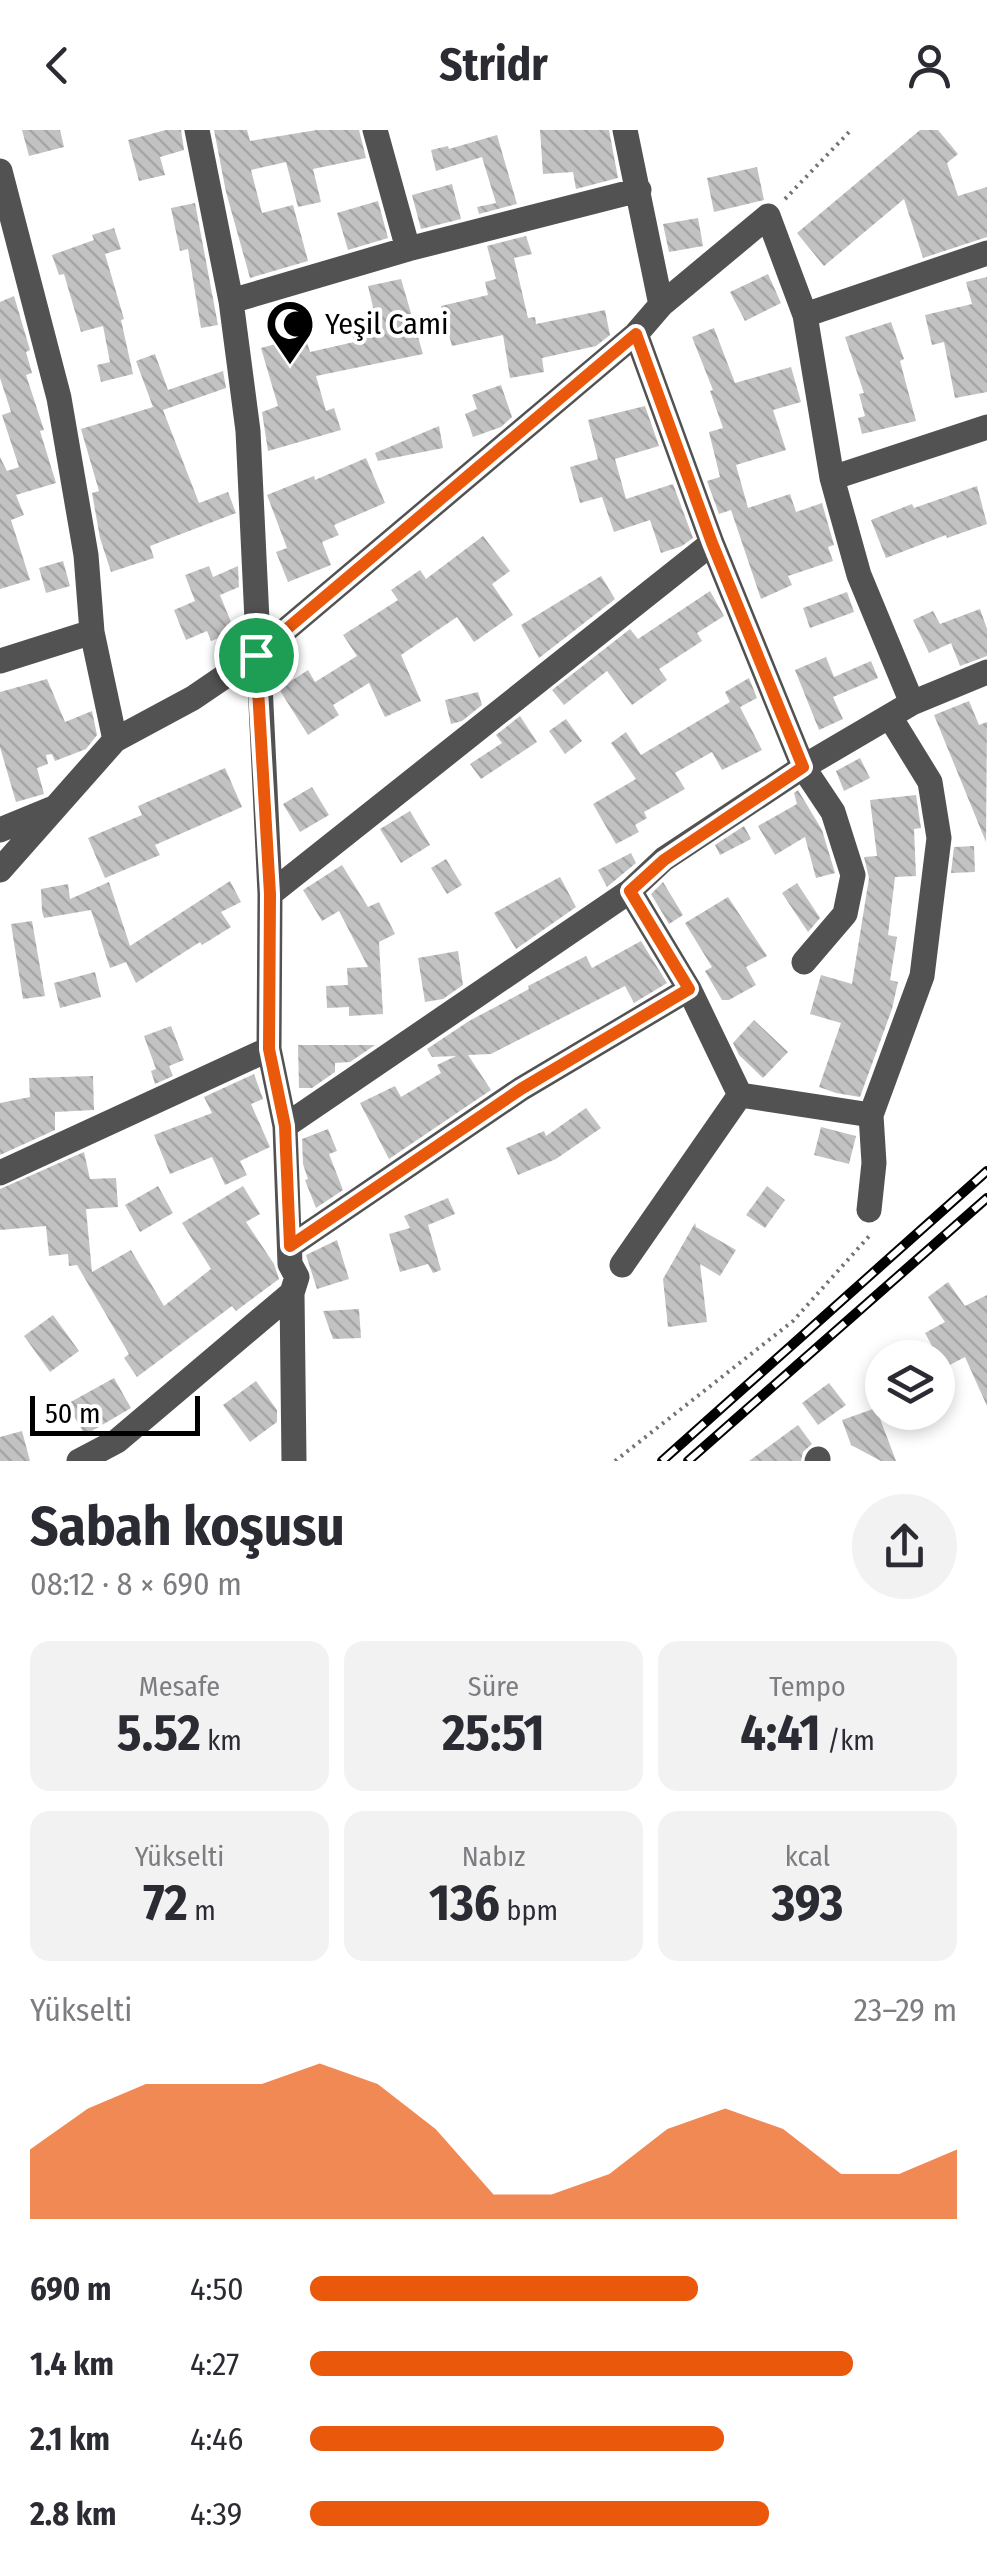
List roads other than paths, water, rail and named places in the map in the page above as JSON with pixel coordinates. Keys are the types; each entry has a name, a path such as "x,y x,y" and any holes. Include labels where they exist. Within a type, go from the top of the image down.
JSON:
{"street":[{"path":"197,130 231,301 248,432 270,894 269,1049 285,1126 290,1264 297,1277 292,1293 294,1461"},
{"path":"375,130 408,248"},
{"path":"625,130 661,305"},
{"path":"0,171 9,244 59,398 86,555 92,632 115,740"},
{"path":"231,301 408,248 638,190"},
{"path":"0,870 115,740 193,698 256,655 636,334 661,305 768,216 805,315 832,478 858,575 912,702"},
{"path":"805,315 987,253"},
{"path":"636,334 712,543 803,767 833,812 854,875 845,914 804,962"},
{"path":"832,478 987,427"},
{"path":"270,894 712,543"},
{"path":"0,661 92,632"},
{"path":"285,1126 630,891 664,860 803,767 912,702 987,672"},
{"path":"869,1210 874,1162 870,1115 922,976 939,838 930,782 890,717"},
{"path":"0,830 57,807"},
{"path":"630,891 689,989 740,1095"},
{"path":"290,1246 521,1089 689,989"},
{"path":"0,1173 269,1049"},
{"path":"740,1095 870,1115"},
{"path":"622,1265 740,1095"},
{"path":"79,1461 117,1441 292,1293"}],"railway":[{"path":"662,1461 987,1171"},
{"path":"688,1461 987,1198"}],"place":[{"name":"Yeşil Cami","path":"290,366"}]}
